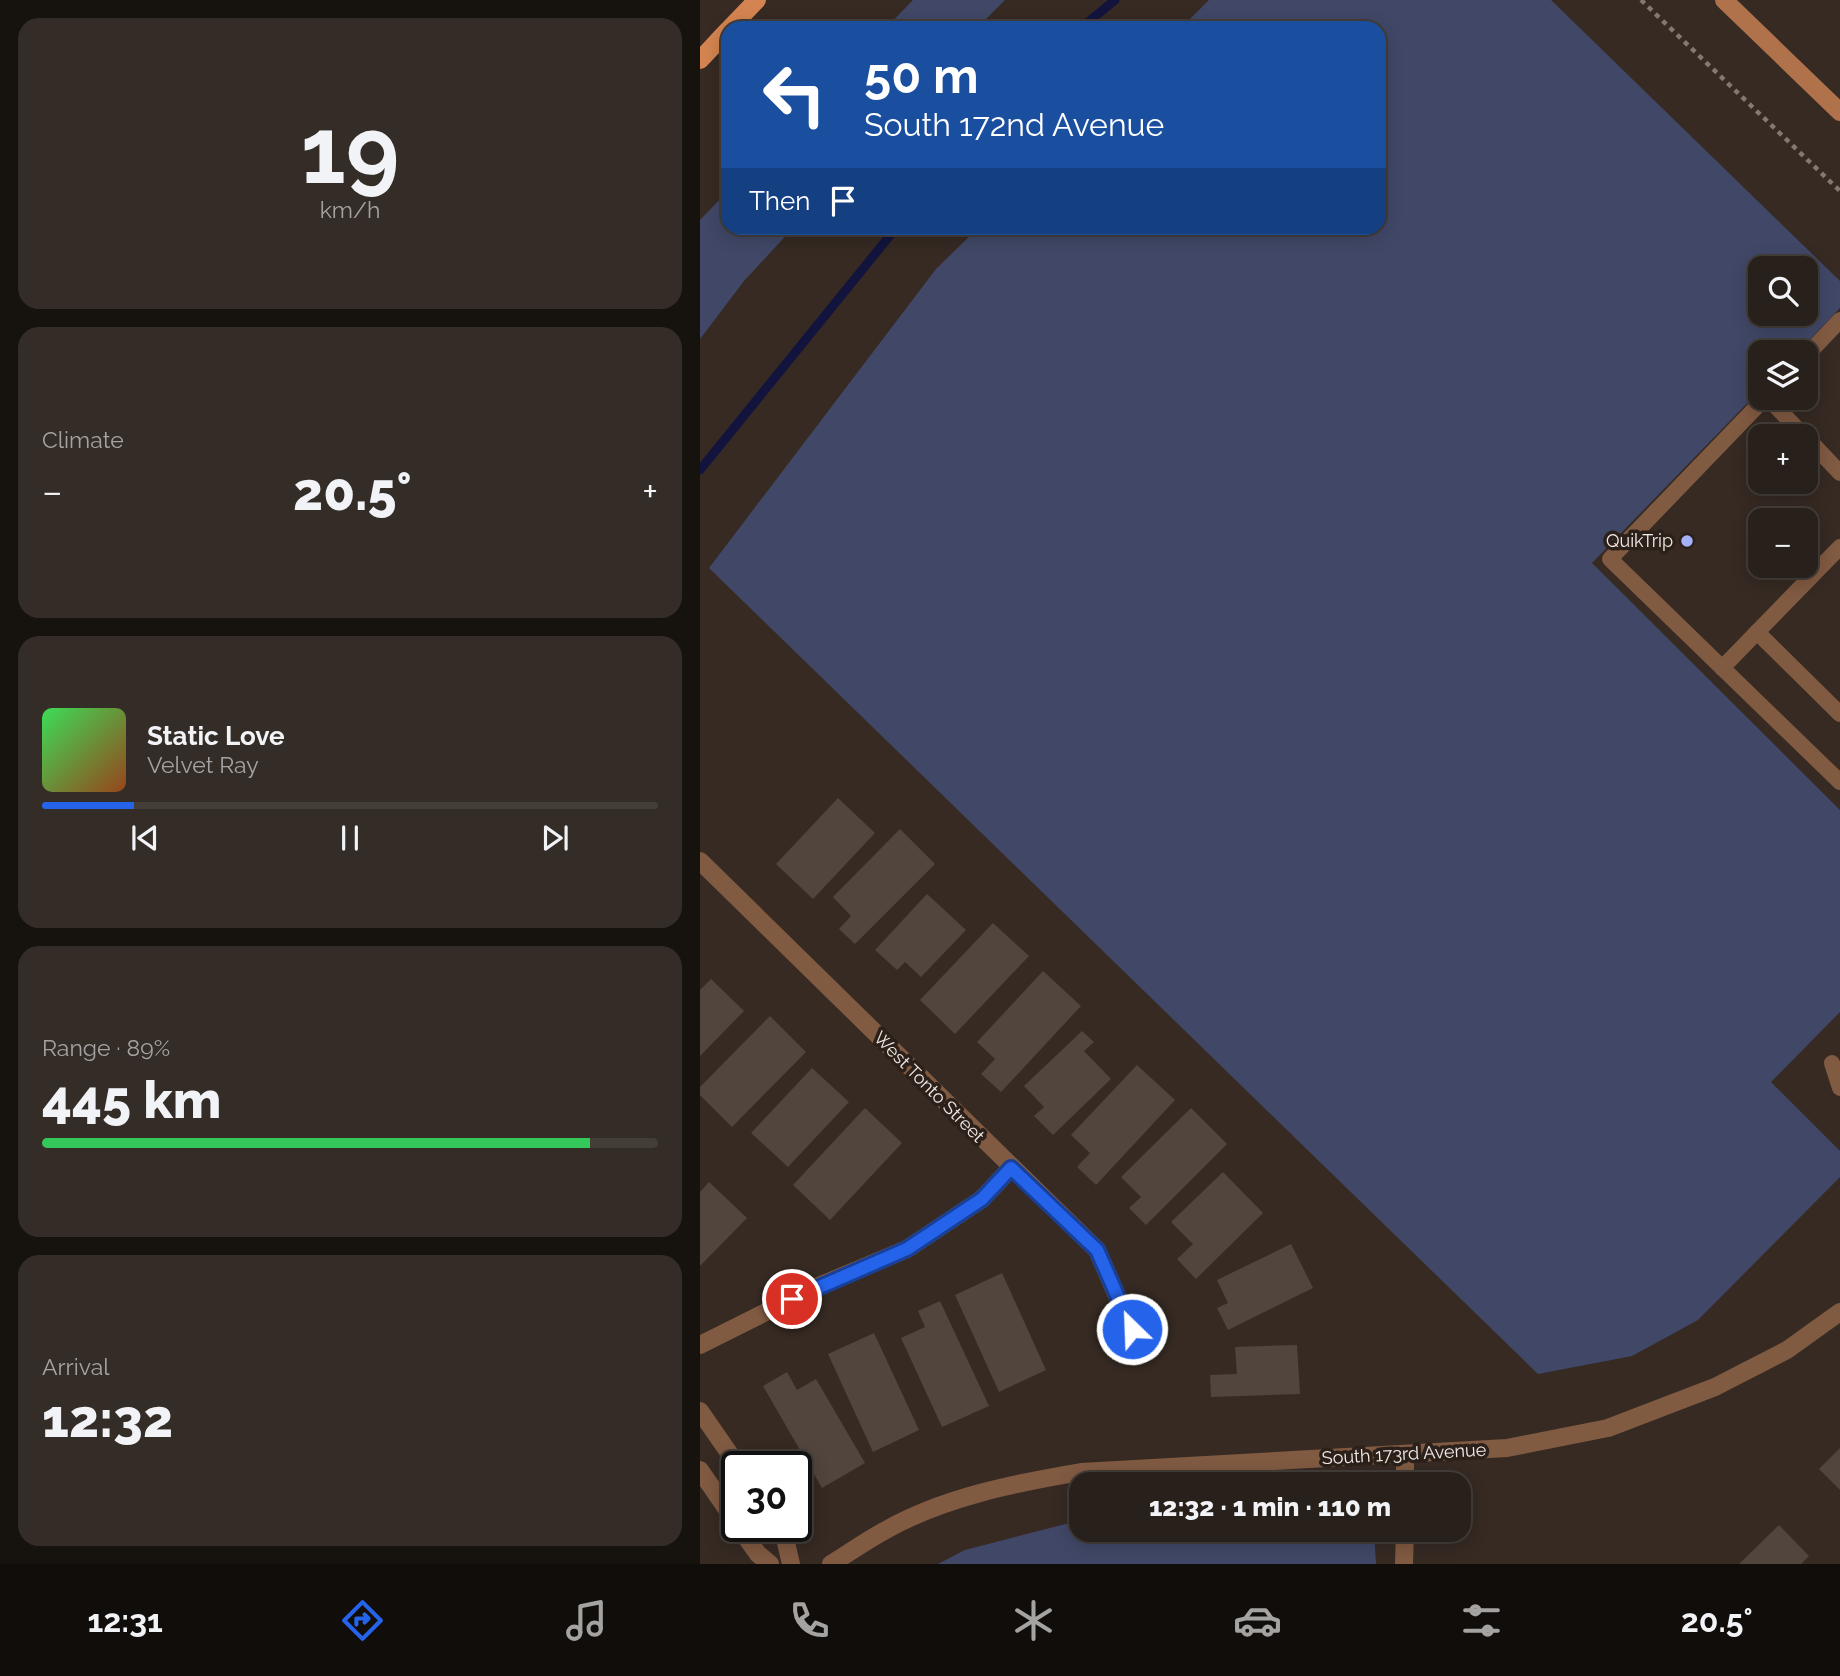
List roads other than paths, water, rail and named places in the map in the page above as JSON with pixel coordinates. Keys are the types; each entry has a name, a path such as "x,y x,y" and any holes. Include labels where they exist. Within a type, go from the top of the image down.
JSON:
{"main road":[{"path":"737,21 757,0"},
{"path":"1724,0 1840,112"},
{"path":"700,60 721,38"}],"street":[{"name":"West Tonto Street","path":"700,861 1097,1250 1132,1329"},
{"path":"700,1345 814,1288 907,1249 982,1199 1011,1168"},
{"name":"South 173rd Avenue","path":"831,1564 888,1528 977,1493 1028,1481 1081,1472 1507,1448 1608,1428 1714,1387 1787,1350 1840,1311"},
{"path":"700,1411 728,1451"},
{"path":"1405,1455 1405,1472"},
{"path":"700,1470 721,1500"},
{"path":"750,1542 770,1564"},
{"path":"787,1542 791,1564"},
{"path":"1404,1564 1405,1542"}],"lane":[{"path":"1818,343 1840,320"},
{"path":"1754,410 1610,559 1840,782"},
{"path":"1779,410 1793,424"},
{"path":"1818,450 1840,473"},
{"path":"1722,668 1840,547"},
{"path":"1757,632 1838,708"},
{"path":"1837,1062 1840,1088"}],"waterway":[{"path":"1090,21 1115,0"},
{"path":"700,470 890,235"}],"place":[{"name":"QuikTrip","path":"1687,541"}]}
